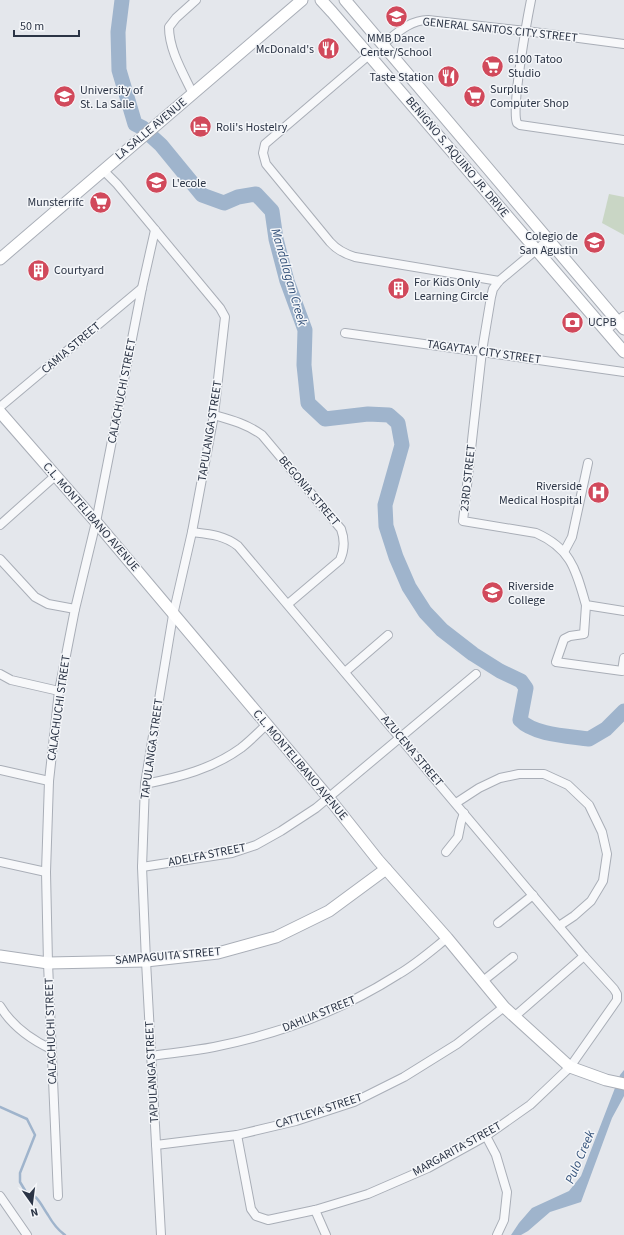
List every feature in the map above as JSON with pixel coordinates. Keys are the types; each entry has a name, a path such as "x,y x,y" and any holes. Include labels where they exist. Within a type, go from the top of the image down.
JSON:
{"street":[{"path":"193,94 176,60 169,36 169,27 176,18 196,0"},
{"name":"LA SALLE AVENUE","path":"0,259 302,0"},
{"name":"BENIGNO S. AQUINO JR. DRIVE","path":"321,0 624,352"},
{"name":"BENIGNO S. AQUINO JR. DRIVE","path":"345,0 548,240 622,322"},
{"path":"531,0 517,91 515,116 517,123 520,125 624,140"},
{"name":"GENERAL SANTOS CITY STREET","path":"383,44 410,23 419,20 526,31 624,44"},
{"path":"369,55 266,144 263,153 266,164 330,242 345,254 355,257 499,281 548,240"},
{"path":"403,94 416,83"},
{"path":"102,170 117,184 155,230"},
{"path":"482,187 494,176"},
{"name":"CALACHUCHI STREET","path":"58,1196 51,1049 46,872 49,781 59,691 75,609 96,522 142,288 155,230"},
{"name":"TAPULANGA STREET","path":"155,230 220,308 225,317 214,415 192,532 173,615 145,784 142,867 161,1234"},
{"name":"23RD STREET","path":"499,281 491,297 482,352 463,521 536,533 546,537 564,552 575,567 586,605"},
{"name":"CAMIA STREET","path":"0,407 142,288"},
{"path":"605,331 622,322"},
{"name":"TAGAYTAY CITY STREET","path":"345,333 624,372"},
{"name":"C.L. MONTELIBANO AVENUE","path":"0,412 96,522 386,868 448,938 504,1007 570,1068 606,1080 624,1084"},
{"name":"BEGONIA STREET","path":"214,415 237,421 262,434 341,529 344,537 343,552 340,560 288,604"},
{"path":"564,552 572,537 588,463"},
{"path":"0,525 55,476"},
{"name":"AZUCENA STREET","path":"192,532 222,536 231,540 238,546 616,994"},
{"path":"0,559 35,597 41,601 75,609"},
{"path":"624,611 586,605 584,634 570,636 564,640 556,662 622,671 624,658"},
{"path":"345,672 388,635"},
{"path":"0,674 11,680 59,691"},
{"name":"ADELFA STREET","path":"142,867 232,853 256,845 282,832 316,808 476,674"},
{"path":"145,784 178,778 210,766 240,748 266,725"},
{"path":"0,770 49,781"},
{"path":"456,803 479,788 500,778 519,774 544,774 568,785 589,805 602,832 606,854 603,881 590,901 574,916 559,926"},
{"path":"446,852 458,838 464,813"},
{"path":"0,862 46,872"},
{"name":"SAMPAGUITA STREET","path":"0,956 48,963 146,961 218,953 276,937 329,911 386,868"},
{"path":"498,923 533,895"},
{"name":"DAHLIA STREET","path":"151,1056 213,1047 264,1035 309,1021 360,997 400,974 448,938"},
{"path":"483,981 513,956"},
{"path":"514,1017 584,956"},
{"name":"MARGARITA STREET","path":"237,1135 251,1209 256,1216 268,1220 315,1210 368,1194 428,1168 486,1136 530,1105 570,1068 617,1000 616,994"},
{"path":"0,1006 3,1012 17,1027 33,1040 51,1049"},
{"name":"CATTLEYA STREET","path":"156,1145 237,1135 296,1121 354,1102 404,1077 450,1048 504,1007"},
{"path":"486,1136 496,1155 507,1192 504,1220 497,1235"},
{"path":"0,1196 3,1206 27,1235"},
{"path":"315,1210 326,1235"}],"green space":[{"path":"609,194 624,197 624,235 602,223"}],"water":[{"path":"624,1070 624,1096 612,1118 581,1202 550,1212 528,1231 521,1235 511,1235 532,1208 569,1191 581,1176 620,1075"}],"waterway":[{"name":"Mandalagan Creek","path":"122,0 118,32 119,70 135,124 143,128"},
{"name":"Mandalagan Creek","path":"150,135 161,145 202,195 224,203 238,197 256,194 272,211 276,239 287,281 305,330 304,365 308,403 325,419 368,414 389,415 398,423 402,445 385,505 386,526 396,557 409,587 425,612 442,630 473,654 500,671 521,681 526,688 520,720 534,729 552,734 589,739 606,729 624,711"},
{"path":"0,1107 27,1119 35,1135 20,1173 20,1182 26,1192 34,1195 53,1223 65,1235"}],"place":[{"name":"MMB Dance Center/School","path":"396,17"},
{"name":"McDonald's","path":"329,49"},
{"name":"6100 Tatoo Studio","path":"493,66"},
{"name":"Taste Station","path":"449,77"},
{"name":"Surplus Computer Shop","path":"474,96"},
{"name":"University of St. La Salle","path":"64,97"},
{"name":"Roli's Hostelry","path":"201,127"},
{"name":"L'ecole","path":"156,183"},
{"name":"Munsterrifc","path":"100,202"},
{"name":"Colegio de San Agustin","path":"594,243"},
{"name":"Courtyard","path":"39,270"},
{"name":"For Kids Only Learning Circle","path":"399,289"},
{"name":"UCPB","path":"572,322"},
{"name":"Riverside Medical Hospital","path":"598,493"},
{"name":"Riverside College","path":"492,593"}],"water label":[{"name":"Pulo Creek","path":"580,1157"}]}
